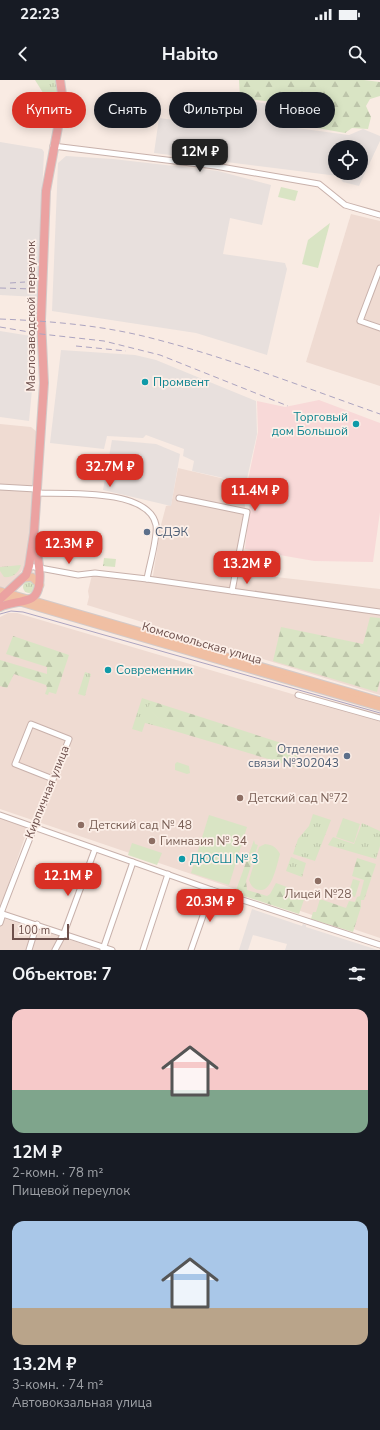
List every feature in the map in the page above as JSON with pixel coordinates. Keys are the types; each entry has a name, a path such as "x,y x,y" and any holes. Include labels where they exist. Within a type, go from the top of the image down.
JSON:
{"highway":[{"name":"Маслозаводской переулок","path":"21,581 29,566 34,533 44,383 41,320 45,203 47,176 63,101 60,80"},
{"name":"Маслозаводской переулок","path":"34,533 39,587"},
{"path":"2,595 21,581"},
{"path":"29,600 36,596 39,587"},
{"path":"0,607 17,599"},
{"name":"Комсомольская улица","path":"17,599 29,600"}],"main road":[{"path":"17,599 21,581 32,577 39,587 42,600 48,605"},
{"name":"Комсомольская улица","path":"2,595 380,707"},
{"name":"Комсомольская улица","path":"29,600 380,701"}],"street":[{"path":"54,146 215,166 283,177 323,186 345,205 380,215"},
{"path":"380,268 360,321 380,328"},
{"path":"0,487 99,495 126,500 142,507 151,514 156,529 147,579"},
{"path":"179,498 247,512 232,591"},
{"path":"29,566 78,575 95,573 147,579 380,612"},
{"path":"298,695 380,718"},
{"name":"Кирпичная улица","path":"0,923 2,913 33,827 53,778 68,738 31,724 15,764 53,778"},
{"path":"0,815 212,890 380,945"},
{"path":"55,950 64,933 94,849"},
{"path":"104,949 133,862"},
{"path":"143,950 168,874"},
{"path":"191,950 212,890"},
{"path":"2,913 64,933 104,949 112,950"},
{"path":"29,950 37,924"}],"shaded area":[{"path":"257,102 265,103 265,128 296,128 349,135 363,129 380,136 380,141 368,167 368,140 328,140 328,175 154,153 158,128 161,128 161,118 169,119 169,128 257,128"},
{"path":"0,142 42,149 44,152 37,297 0,295"},
{"path":"66,156 113,159 218,171 271,185 262,225 230,218 223,254 285,263 287,269 267,355 196,333 52,311 58,163"},
{"path":"341,180 362,180 359,186 343,182"},
{"path":"351,214 380,221 380,386 306,362"},
{"path":"0,331 37,337 29,421 0,417"},
{"path":"61,350 135,355 156,360 256,401 257,434 246,483 192,471 194,461 183,456 184,449 146,435 143,438 107,436 104,449 50,443"},
{"path":"319,400 380,423 380,512 373,562 314,561 245,549 250,501 248,480 258,432 257,401 285,407"},
{"path":"0,424 31,427 37,432 27,562 12,586 0,588"},
{"path":"112,440 156,444 180,454 171,506 103,490"},
{"path":"178,468 242,483 245,507 237,559 244,561 242,573 380,589 380,695 87,605 89,597 88,591 92,575 152,582 161,525 166,506 171,505"},
{"path":"8,613 17,613 380,720 380,938 0,809 0,617"},
{"path":"0,818 28,828 0,909"},
{"path":"252,909 302,926 303,924 306,925 306,927 378,950 285,950 287,944 253,935 248,950 239,950"},
{"path":"0,917 101,950 0,950"}],"green space":[{"path":"35,80 57,80 59,92 42,92"},
{"path":"239,80 364,80 380,82 380,96 370,99 366,106 371,117 368,129 352,128 345,133 317,128 335,128 335,92 265,92 265,101 257,100 257,92 240,92"},
{"path":"281,187 298,191 295,201 278,197"},
{"path":"330,223 318,268 302,264 308,240"},
{"path":"104,558 116,559 115,567 103,566"},
{"path":"21,565 17,573 10,577 4,577 0,571 0,567"},
{"path":"27,581 31,581 35,587 31,593 27,593 23,589 23,585"},
{"path":"370,617 380,618 380,680 377,692 273,661 281,627 363,644"},
{"path":"13,636 69,655 56,694 49,692 48,695 45,694 47,688 46,685 14,674 7,688 0,686 0,660 47,674 47,667 6,654"},
{"path":"85,672 91,674 85,696 78,694"},
{"path":"142,698 151,701 149,708 168,729 145,723 142,732 132,729"},
{"path":"151,701 300,749 295,767 168,729 148,708"},
{"path":"177,762 189,766 190,773 187,774 175,770 175,764"},
{"path":"313,814 331,820 315,861 293,854 298,839 309,826"},
{"path":"209,815 247,827 229,885 191,873"},
{"path":"343,818 360,824 354,843 336,837"},
{"path":"362,823 380,831 380,846 376,859 328,845 333,837 354,844"},
{"path":"254,840 255,844 258,845 246,881 247,890 267,896 270,894 276,883 306,894 299,914 235,893"},
{"path":"132,843 162,853 157,865 128,855"},
{"path":"265,844 274,847 280,854 276,870 268,887 258,890 253,887 249,880 259,847"},
{"path":"291,857 306,863 302,877 286,871"},
{"path":"357,858 376,864 364,900 361,900 361,907 353,932 311,919 313,912 316,912 320,899 346,908 349,901 355,902 357,897 360,896 364,880 352,876"},
{"path":"353,879 360,881 355,897 348,895"}],"tram line":[{"path":"0,614 11,611 23,612 380,713"}],"railway":[{"path":"10,283 25,282"},
{"path":"0,288 33,289"},
{"path":"0,319 74,324 111,329 147,337 236,363 380,414"},
{"path":"0,327 41,334 104,341 160,355 288,406"},
{"path":"76,346 126,351"}],"place":[{"name":"Промвент","path":"145,382"},
{"name":"Торговый дом Большой","path":"356,424"},
{"name":"СДЭК","path":"147,532"},
{"name":"Современник","path":"108,670"},
{"name":"Отделение связи №302043","path":"347,756"},
{"name":"Детский сад №72","path":"240,798"},
{"name":"Детский сад № 48","path":"81,825"},
{"name":"Гимназия № 34","path":"152,841"},
{"name":"ДЮСШ № 3","path":"182,859"},
{"name":"Лицей №28","path":"318,881"}]}
